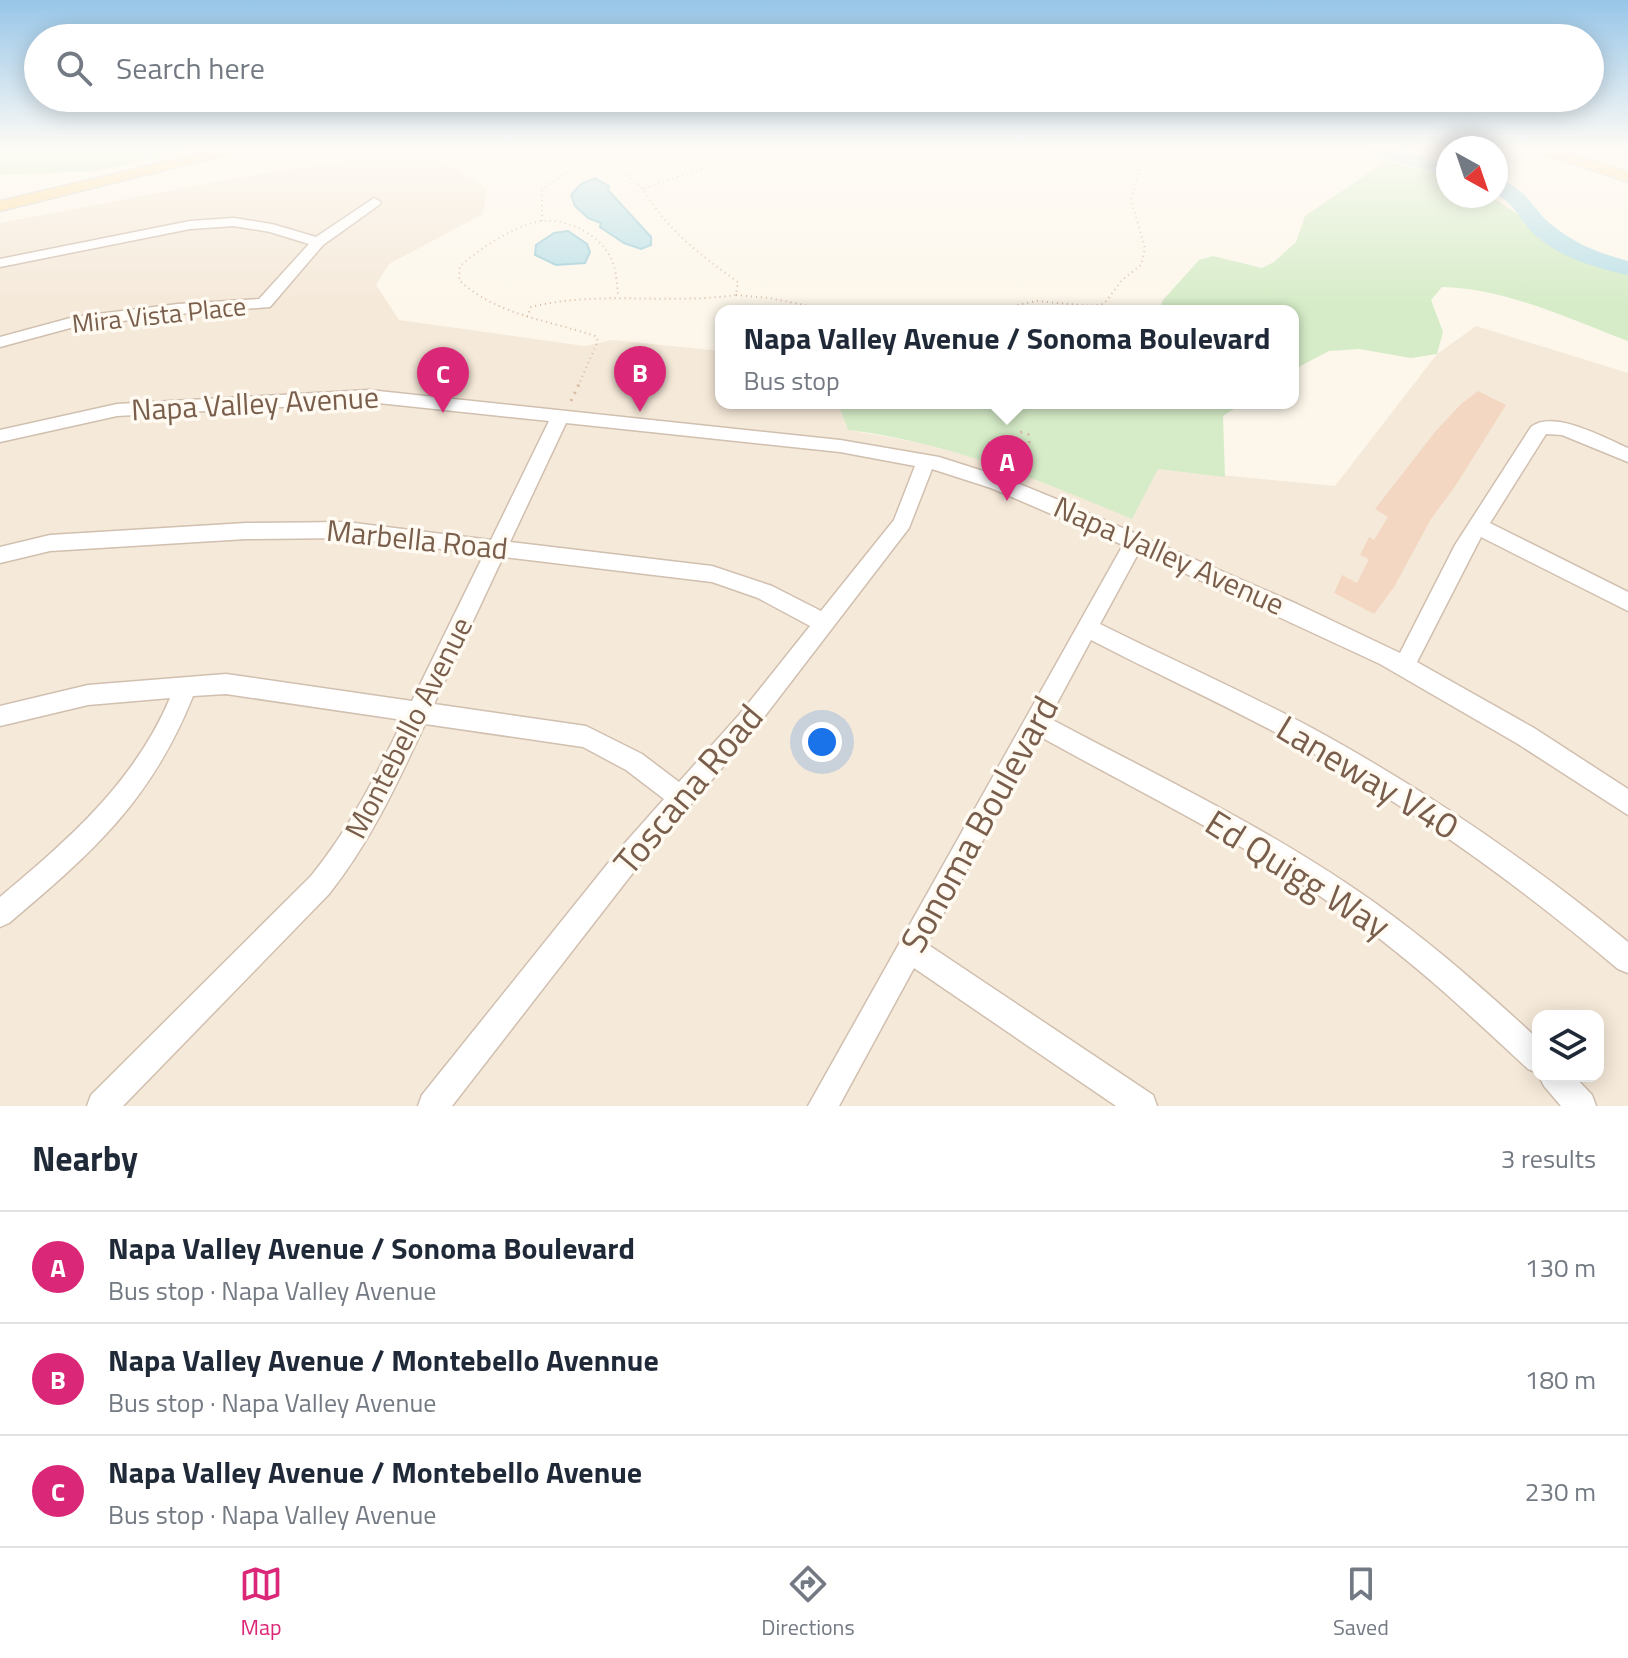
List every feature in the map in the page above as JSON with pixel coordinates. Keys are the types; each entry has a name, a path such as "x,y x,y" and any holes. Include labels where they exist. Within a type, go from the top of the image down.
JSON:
{"main road":[{"path":"0,206 23,201"}],"street":[{"name":"Mira Vista Place","path":"0,342 74,322 178,309 264,304 318,242 374,202"},
{"path":"0,263 190,225 234,222 272,228 318,242"},
{"name":"Napa Valley Avenue","path":"0,436 117,410 334,397 401,398 566,408 926,461 998,483 1290,610 1404,666 1526,736 1628,803"},
{"name":"Montebello Avenue","path":"102,1106 320,885 348,850 420,711 566,408"},
{"path":"1404,666 1478,526 1542,427 1564,429 1628,455"},
{"name":"Toscana Road","path":"433,1106 568,932 747,722 902,523 926,461"},
{"path":"1478,526 1628,602"},
{"name":"Marbella Road","path":"0,555 50,543 246,531 346,530 712,574 765,592 824,623"},
{"name":"Sonoma Boulevard","path":"823,1106 1135,541"},
{"name":"Laneway V40","path":"1088,628 1300,734 1416,802 1512,867 1628,959"},
{"path":"0,716 88,695 241,685 586,737 607,745 634,762 680,797"},
{"path":"0,914 92,836 127,798 143,776 186,687"},
{"name":"Ed Quigg Way","path":"1035,722 1289,861 1337,892 1388,927 1443,972 1532,1054"},
{"path":"910,949 1142,1106"},
{"path":"1559,1082 1581,1106"}],"path":[{"path":"542,201 542,221"},
{"path":"650,201 682,241 738,282 736,295"},
{"path":"1097,305 1104,304 1122,280 1141,265 1145,248 1131,201"},
{"path":"566,408 598,341 595,336 527,317 468,290 459,280 460,266 475,253 542,221 564,224 590,235 610,256 618,296"},
{"path":"527,317 531,307 542,303 618,296 693,301 736,295 803,305"},
{"path":"1017,305 1037,301 1079,305"},
{"path":"1006,467 1019,444"}],"shaded area":[{"path":"118,201 485,201 483,214 389,264 376,285 399,320 585,346 612,340 715,350 715,409 840,409 848,430 927,444 1017,470 1158,469 1335,486 1437,354 1476,326 1628,373 1628,1106 0,1106 0,223"}],"green space":[{"path":"1328,201 1436,201 1436,208 1508,208 1527,220 1546,242 1591,265 1628,273 1628,341 1513,299 1442,287 1431,300 1443,332 1437,354 1411,358 1359,349 1329,351 1299,367 1299,305 1161,305 1199,260 1213,256 1262,268 1274,262 1296,242 1305,216"},
{"path":"840,409 1234,409 1223,416 1225,477 1158,469 1132,519 958,453 922,443 848,430"}],"water":[{"path":"573,201 618,201 651,237 651,245 641,249 624,243 575,206"},
{"path":"568,231 587,244 590,252 585,263 556,265 535,255 536,245 554,233"}],"building":[{"path":"1478,391 1506,405 1431,519 1394,587 1374,614 1334,593 1342,575 1357,583 1369,559 1360,555 1369,537 1374,540 1388,517 1375,509 1435,432"}],"waterway":[{"path":"1521,201 1542,229 1579,255 1628,268"}],"place":[{"name":"Napa Valley Avenue / Montebello Avennue","path":"640,412"},
{"name":"Napa Valley Avenue / Montebello Avenue","path":"443,413"},
{"name":"Napa Valley Avenue / Sonoma Boulevard","path":"1007,501"}]}
